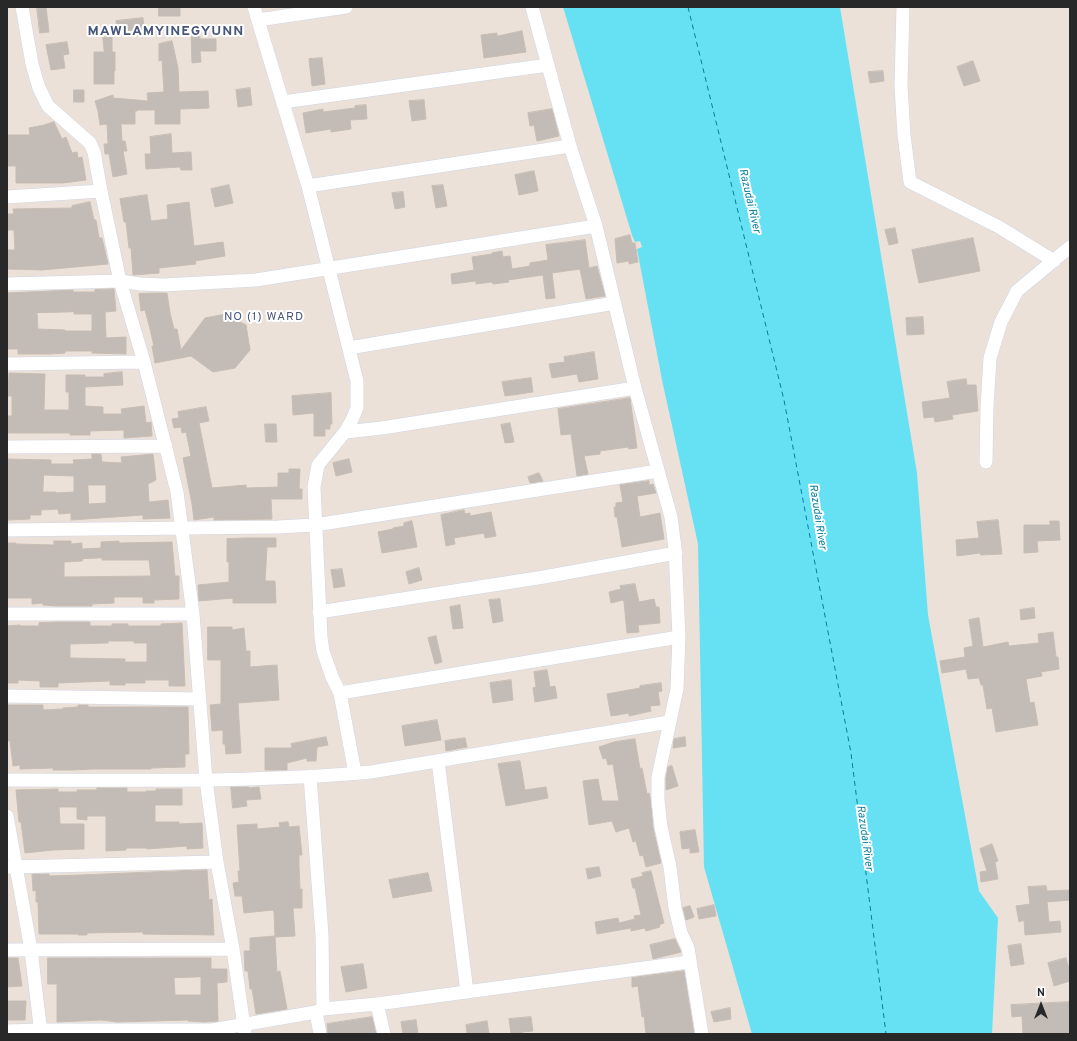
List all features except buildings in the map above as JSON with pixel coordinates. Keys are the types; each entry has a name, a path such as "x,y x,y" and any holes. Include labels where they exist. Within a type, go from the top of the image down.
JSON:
{"street":[{"path":"22,7 32,64 39,88 48,106 90,143 94,152 120,281 144,362 177,492 183,528 193,614 206,780 217,862 233,949 244,1030"},
{"path":"254,7 308,186 357,381 357,408 345,432 318,465 314,487 319,612 323,651 332,677 340,693 355,773"},
{"path":"258,20 346,7"},
{"path":"532,7 570,146 596,226 635,388 671,517 676,553 679,637 676,689 658,777 658,800 676,908 681,933 688,948 689,962 702,1034"},
{"path":"903,7 901,86 904,135 910,182 998,227 1054,261"},
{"path":"282,102 548,65"},
{"path":"308,186 570,146"},
{"path":"7,197 101,191"},
{"path":"7,284 120,281 164,285 256,280 596,226"},
{"path":"986,462 990,358 1001,322 1017,291 1070,247"},
{"path":"349,348 615,303"},
{"path":"7,364 144,362"},
{"path":"345,432 382,428 635,388"},
{"path":"7,447 166,446"},
{"path":"7,530 278,528 315,525 658,471"},
{"path":"319,612 544,577 676,553"},
{"path":"7,614 193,614"},
{"path":"340,693 679,637"},
{"path":"7,696 199,699"},
{"path":"7,780 206,780 371,772 669,722"},
{"path":"438,760 467,992"},
{"path":"310,776 322,934 320,1034"},
{"path":"7,816 12,867 31,950 40,1032"},
{"path":"12,867 217,862"},
{"path":"7,950 233,949"},
{"path":"7,1032 244,1030 320,1010 378,1004 689,962"},
{"path":"378,1004 384,1034"}],"water":[{"name":"Razudai River","path":"563,7 840,7 917,473 928,615 979,891 998,918 992,1034 752,1034 704,867 698,544 662,380 637,249 642,247 640,241 635,242 632,235"}],"ferry route":[{"path":"688,7 784,400 851,753 886,1034"}],"district":[{"name":"MAWLAMYINEGYUNN","path":"166,32"},
{"name":"NO (1) WARD","path":"264,318"}]}
